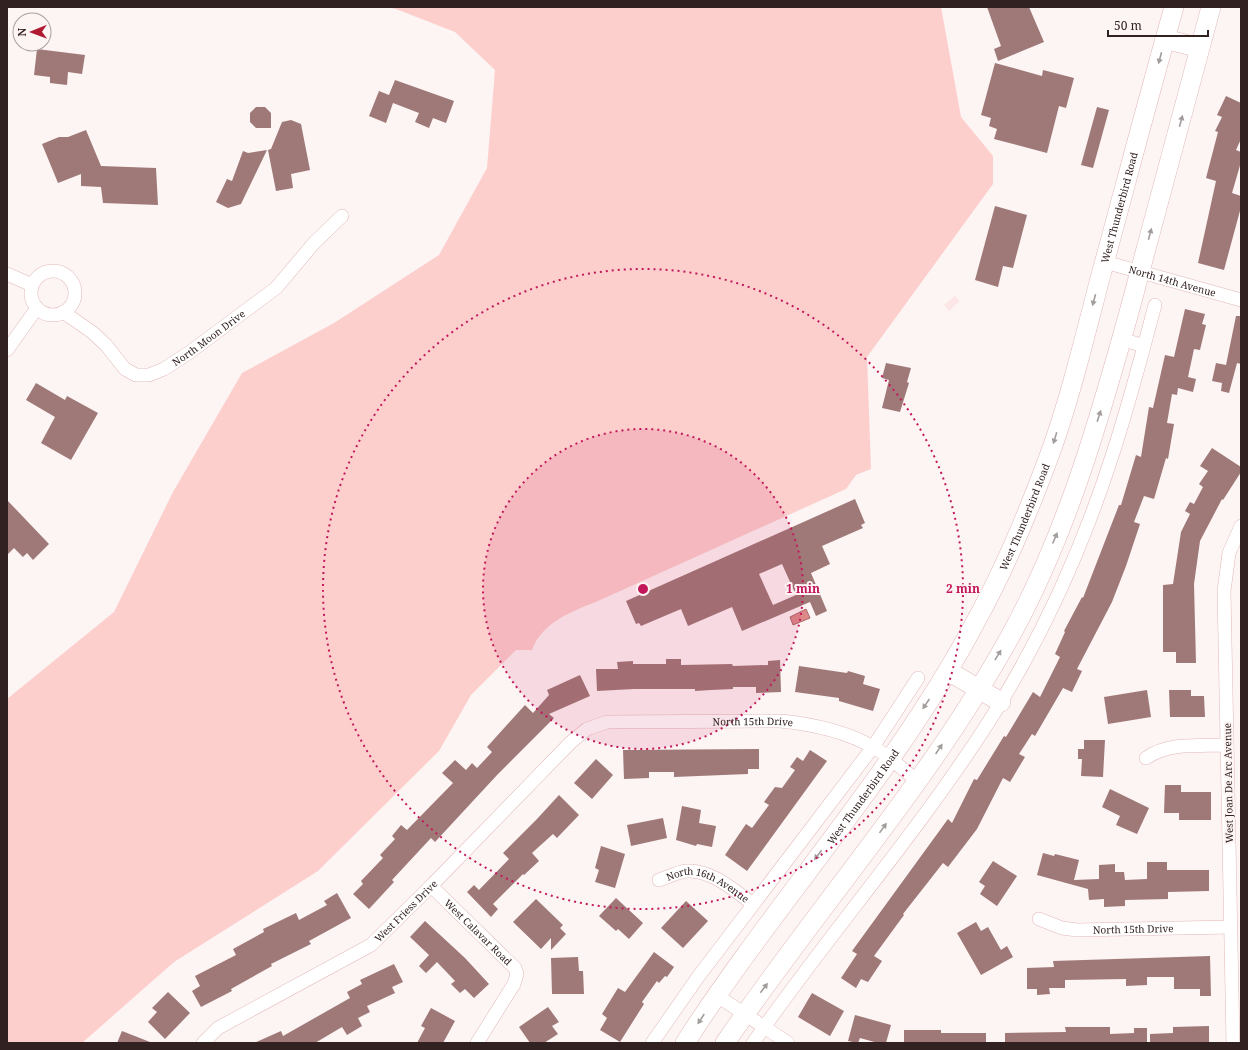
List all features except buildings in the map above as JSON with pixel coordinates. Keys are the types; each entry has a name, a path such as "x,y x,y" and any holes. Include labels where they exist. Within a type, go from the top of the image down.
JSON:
{"main road":[{"name":"West Thunderbird Road","path":"685,1043 716,995 890,758 948,671 977,620 1032,502 1052,448 1072,385 1174,7"},
{"path":"725,1043 917,781 979,689 1012,632 1040,576 1065,515 1105,398 1211,7"},
{"path":"1165,39 1200,48"},
{"path":"948,671 1001,702"}],"street":[{"name":"North Moon Drive","path":"64,312 92,332 106,345 125,369 136,375 149,375 164,369 190,352 276,288 314,243 342,216"},
{"name":"North 14th Avenue","path":"1105,262 1241,300"},
{"path":"48,272 61,273 69,278 73,287 74,297 69,307 64,312 56,315 47,314 37,308 32,302 32,285 36,278 48,272"},
{"path":"7,274 32,285"},
{"path":"753,1043 942,792 1001,702 1053,604 1085,532 1114,452 1155,305"},
{"path":"7,350 37,308"},
{"path":"1121,339 1144,346"},
{"name":"West Joan De Arc Avenue","path":"1233,1043 1224,591 1229,553 1241,526"},
{"name":"West Thunderbird Road","path":"652,1043 698,977 873,747 918,678"},
{"name":"North 15th Drive","path":"577,736 586,729 607,722 780,721 824,728 859,740 890,758 917,781"},
{"name":"West Friess Drive","path":"203,1043 218,1028 371,945 431,886 577,736"},
{"path":"1146,758 1156,751 1169,747 1227,745"},
{"name":"North 16th Avenue","path":"659,880 686,871 706,874 723,883 753,904"},
{"name":"West Calavar Road","path":"431,886 515,968 517,974 514,984 477,1043"},
{"name":"North 15th Drive","path":"1039,919 1062,928 1077,930 1230,927"},
{"path":"716,995 788,1043"}],"shaded area":[{"path":"386,7 941,7 961,117 993,156 993,184 867,357 871,469 856,475 846,489 559,619 543,632 532,650 516,650 471,695 439,751 318,871 174,962 82,1043 7,1043 7,699 114,612 173,492 242,373 334,323 439,255 487,168 495,70 455,32 396,9"},
{"path":"955,296 960,301 949,311 944,305"},
{"path":"806,609 810,618 793,625 790,617"}]}
